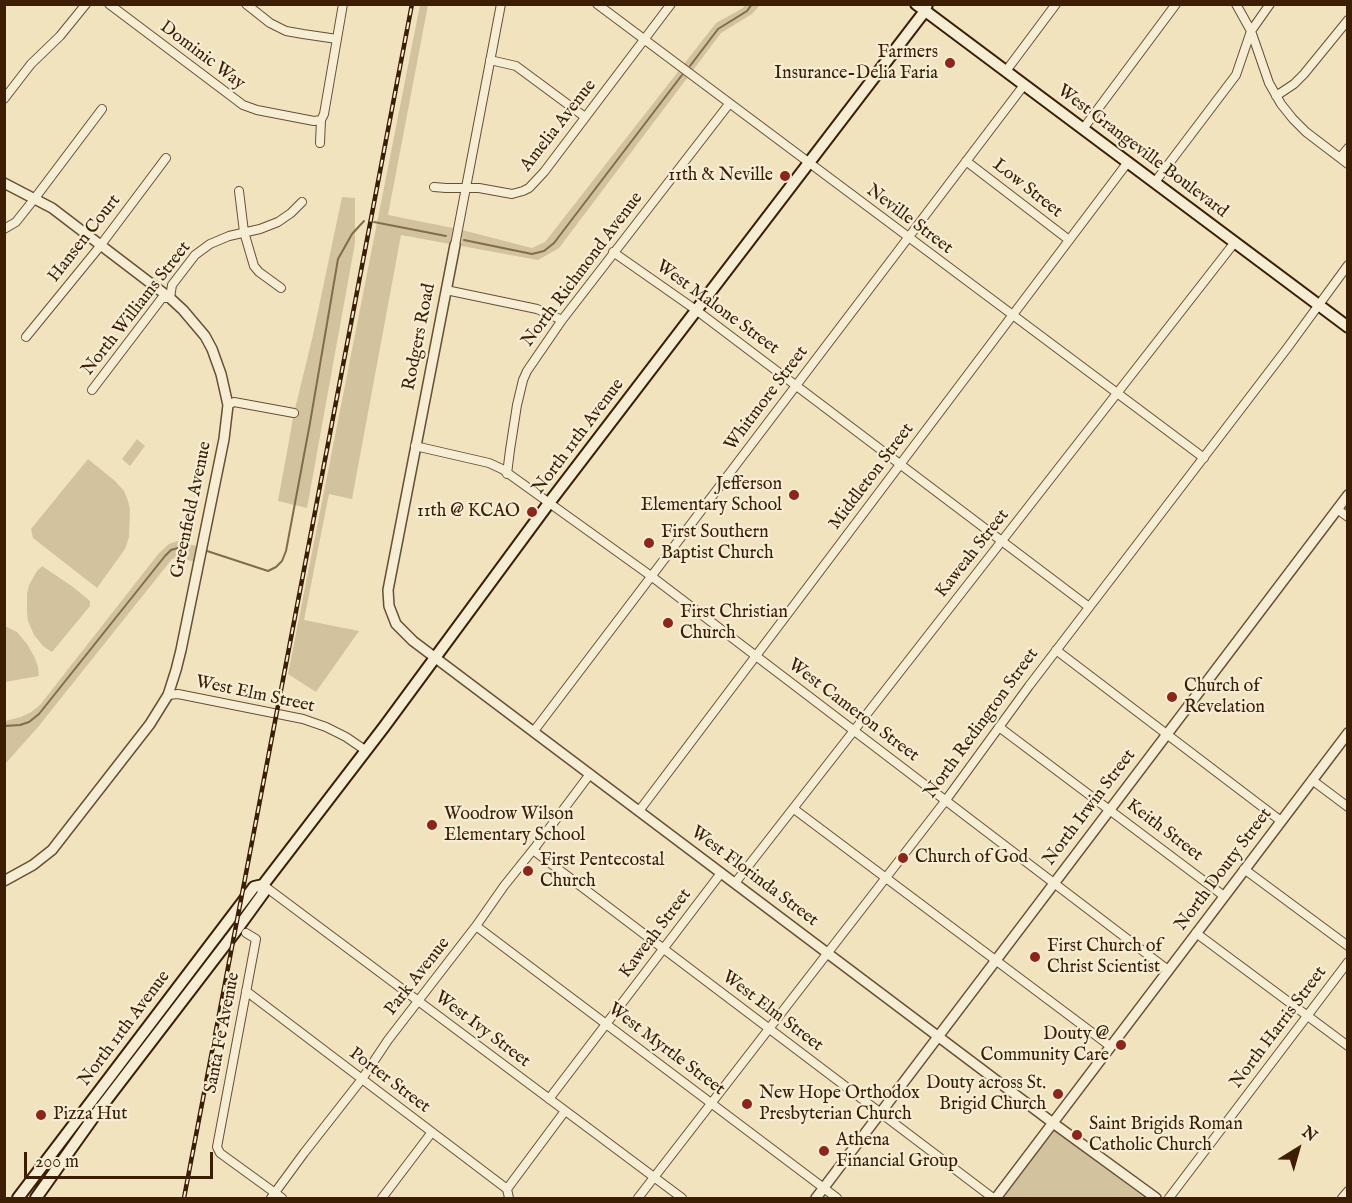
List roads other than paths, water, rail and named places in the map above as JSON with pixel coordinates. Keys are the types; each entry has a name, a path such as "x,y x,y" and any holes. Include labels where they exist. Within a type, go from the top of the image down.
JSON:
{"main road":[{"name":"North 11th Avenue","path":"18,1198 235,932 264,891 264,885 549,503 809,164 923,7 936,4"},
{"name":"West Grangeville Boulevard","path":"923,7 1347,327"},
{"name":"North 11th Avenue","path":"36,1198 74,1143 91,1111 96,1108 116,1079 112,1074 254,887 264,885"}],"street":[{"path":"4,99 31,64 60,36 86,4"},
{"name":"Dominic Way","path":"109,4 243,105 314,121 321,120"},
{"path":"246,4 270,23 286,31 337,39"},
{"path":"320,143 321,120 324,114 343,4"},
{"name":"Rodgers Road","path":"435,657 413,641 396,624 388,597 501,4"},
{"name":"Neville Street","path":"597,4 1204,458"},
{"name":"Amelia Avenue","path":"434,187 480,188 512,194 523,191 534,183 671,4"},
{"path":"1006,71 1056,4"},
{"path":"1083,129 1176,4"},
{"path":"1236,4 1251,31 1264,71 1276,96 1306,132 1347,164"},
{"path":"1155,182 1236,75 1251,31 1270,4"},
{"path":"1276,96 1304,74 1347,20"},
{"path":"490,60 516,66 585,117"},
{"name":"Whitmore Street","path":"534,731 1024,85"},
{"name":"North Richmond Avenue","path":"507,474 513,428 527,371 613,252 729,104"},
{"path":"4,229 16,222 102,109"},
{"path":"1340,158 1347,148"},
{"name":"Hansen Court","path":"26,337 101,245 166,158"},
{"name":"Low Street","path":"966,161 1069,240"},
{"name":"Middleton Street","path":"639,811 1128,162"},
{"name":"Greenfield Avenue","path":"4,183 52,208 170,298 190,317 205,336 217,361 228,405 224,439 183,639 168,695 150,724 52,850 33,865 4,881"},
{"path":"239,191 244,232 252,261 257,270 281,288"},
{"name":"North Williams Street","path":"92,390 162,298 170,298 172,285 195,255 210,244 229,236 278,222 302,202"},
{"name":"Kaweah Street","path":"735,884 1235,242"},
{"name":"West Malone Street","path":"613,252 696,310 1089,607"},
{"name":"North Redington Street","path":"638,1198 946,800 1347,265"},
{"path":"446,290 537,309 562,320"},
{"path":"228,405 234,402 294,413"},
{"name":"West Cameron Street","path":"416,446 494,464 651,576 1168,970"},
{"name":"North Irwin Street","path":"816,1198 1347,495"},
{"path":"1337,509 1347,517"},
{"path":"1056,651 1281,821"},
{"name":"West Florinda Street","path":"435,657 1053,1123 1156,1198"},
{"name":"West Elm Street","path":"168,695 178,694 303,719 326,727 365,750"},
{"name":"Keith Street","path":"999,727 1224,896"},
{"name":"North Douty Street","path":"995,1198 1347,733"},
{"name":"Park Avenue","path":"276,1197 319,1134 363,1079 388,1040 590,774"},
{"path":"1312,780 1347,807"},
{"path":"794,808 1110,1046"},
{"name":"West Elm Street","path":"533,850 995,1198"},
{"path":"1244,869 1347,946"},
{"name":"Kaweah Street","path":"549,1099 721,873"},
{"name":"West Ivy Street","path":"264,885 682,1198"},
{"name":"West Myrtle Street","path":"476,926 837,1198"},
{"name":"Santa Fe Avenue","path":"246,933 256,939 217,1148 220,1153 276,1197"},
{"path":"1197,933 1347,1046"},
{"name":"North Harris Street","path":"1169,1198 1347,962"},
{"name":"Porter Street","path":"246,991 507,1189"},
{"path":"509,1198 507,1189 565,1111"},
{"path":"382,1198 432,1132"},
{"path":"1342,1198 1347,1191"}],"waterway":[{"path":"690,66 718,29 747,11 752,4"},
{"path":"464,240 532,254 544,251 554,243 682,75"},
{"path":"204,550 268,571 282,561 286,551 310,423 338,259 352,234 364,221"},
{"path":"374,222 446,236"},
{"path":"4,726 29,722 39,714 165,556 171,550 185,547"}],"railway":[{"path":"184,1198 412,4"}],"place":[{"name":"Farmers Insurance-Delia Faria","path":"950,63"},
{"name":"11th & Neville","path":"785,176"},
{"name":"Jefferson Elementary School","path":"794,495"},
{"name":"11th @ KCAO","path":"532,512"},
{"name":"First Southern Baptist Church","path":"649,543"},
{"name":"First Christian Church","path":"668,623"},
{"name":"Church of Revelation","path":"1172,697"},
{"name":"Woodrow Wilson Elementary School","path":"432,825"},
{"name":"Church of God","path":"903,858"},
{"name":"First Pentecostal Church","path":"528,871"},
{"name":"First Church of Christ Scientist","path":"1035,957"},
{"name":"Douty @ Community Care","path":"1121,1045"},
{"name":"Douty across St. Brigid Church","path":"1058,1094"},
{"name":"New Hope Orthodox Presbyterian Church","path":"747,1104"},
{"name":"Pizza Hut","path":"41,1115"},
{"name":"Saint Brigids Roman Catholic Church","path":"1077,1135"},
{"name":"Athena Financial Group","path":"824,1151"}]}
